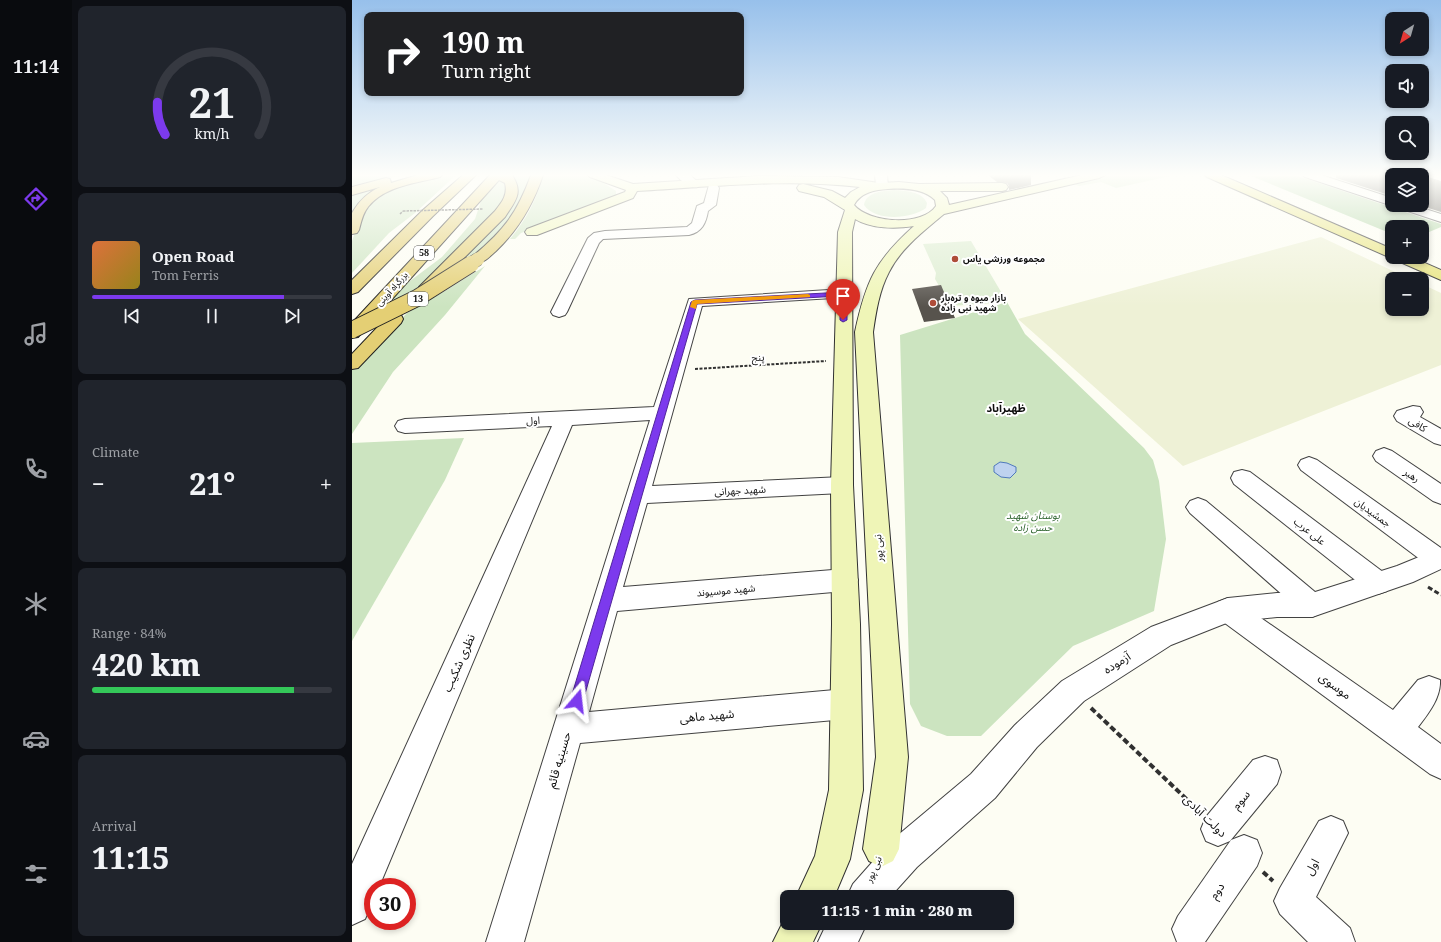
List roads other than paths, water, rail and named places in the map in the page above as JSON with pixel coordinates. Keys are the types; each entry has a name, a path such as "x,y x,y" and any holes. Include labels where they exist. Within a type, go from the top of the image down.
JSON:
{"highway":[{"path":"352,230 356,219"},
{"name":"58","path":"352,290 423,219"},
{"name":"بزرگراه آوینی","path":"352,331 455,219"},
{"path":"427,287 495,219"},
{"name":"13","path":"352,331 421,297 452,278 499,242 518,219"},
{"path":"352,364 395,319"}],"main road":[{"path":"532,232 564,219"},
{"path":"818,890 832,859 846,790 845,580 842,486 845,232 848,219"},
{"path":"866,219 894,223 921,221 925,219"},
{"name":"نبی پور","path":"881,849 892,757 864,332 871,298 885,265 904,242 930,219"},
{"path":"1312,219 1385,251"},
{"path":"1337,219 1385,240"},
{"path":"1429,259 1441,264"},
{"path":"1414,264 1441,276"},
{"path":"792,942 799,930"}],"street":[{"path":"559,312 592,241 596,238 605,235 689,231 695,229 700,223 700,219"},
{"name":"حسینیه قائم","path":"506,942 695,302 844,294"},
{"name":"کافی","path":"1413,412 1404,416 1441,438"},
{"name":"اول","path":"404,426 662,413"},
{"name":"نظری شکیب","path":"352,906 565,419"},
{"name":"رهبر","path":"1384,456 1441,495"},
{"name":"جمشیدیان","path":"1309,465 1439,559"},
{"name":"علی عرب","path":"1242,478 1378,583"},
{"name":"شهید جهرانی","path":"638,495 842,486"},
{"path":"1198,507 1312,605"},
{"name":"آزموده","path":"872,890 904,854 983,786 1026,736 1074,691 1161,636 1228,610 1276,605 1312,605 1378,583 1439,559"},
{"name":"شهید موسیوند","path":"606,600 845,580"},
{"name":"موسوی","path":"1228,610 1441,763"},
{"path":"1396,730 1429,690"},
{"name":"شهید ماهی","path":"568,729 846,704"},
{"name":"سوم","path":"1218,829 1265,772"},
{"name":"اول","path":"1331,833 1293,901 1336,942"},
{"name":"نبی پور","path":"864,890 881,849"},
{"name":"دوم","path":"1191,929 1244,853"},
{"path":"837,942 844,930"}],"water":[{"path":"1000,462 1016,467 1016,472 1010,478 1001,477 994,472 994,466"}],"place":[{"name":"مجموعه ورزشی یاس","path":"955,259"},
{"name":"بازار میوه و تره‌بار شهید نبی زاده","path":"933,303"}],"district":[{"name":"ظهیرآباد","path":"1006,408"}],"park label":[{"name":"بوستان شهید حسن زاده","path":"1033,520"}]}
